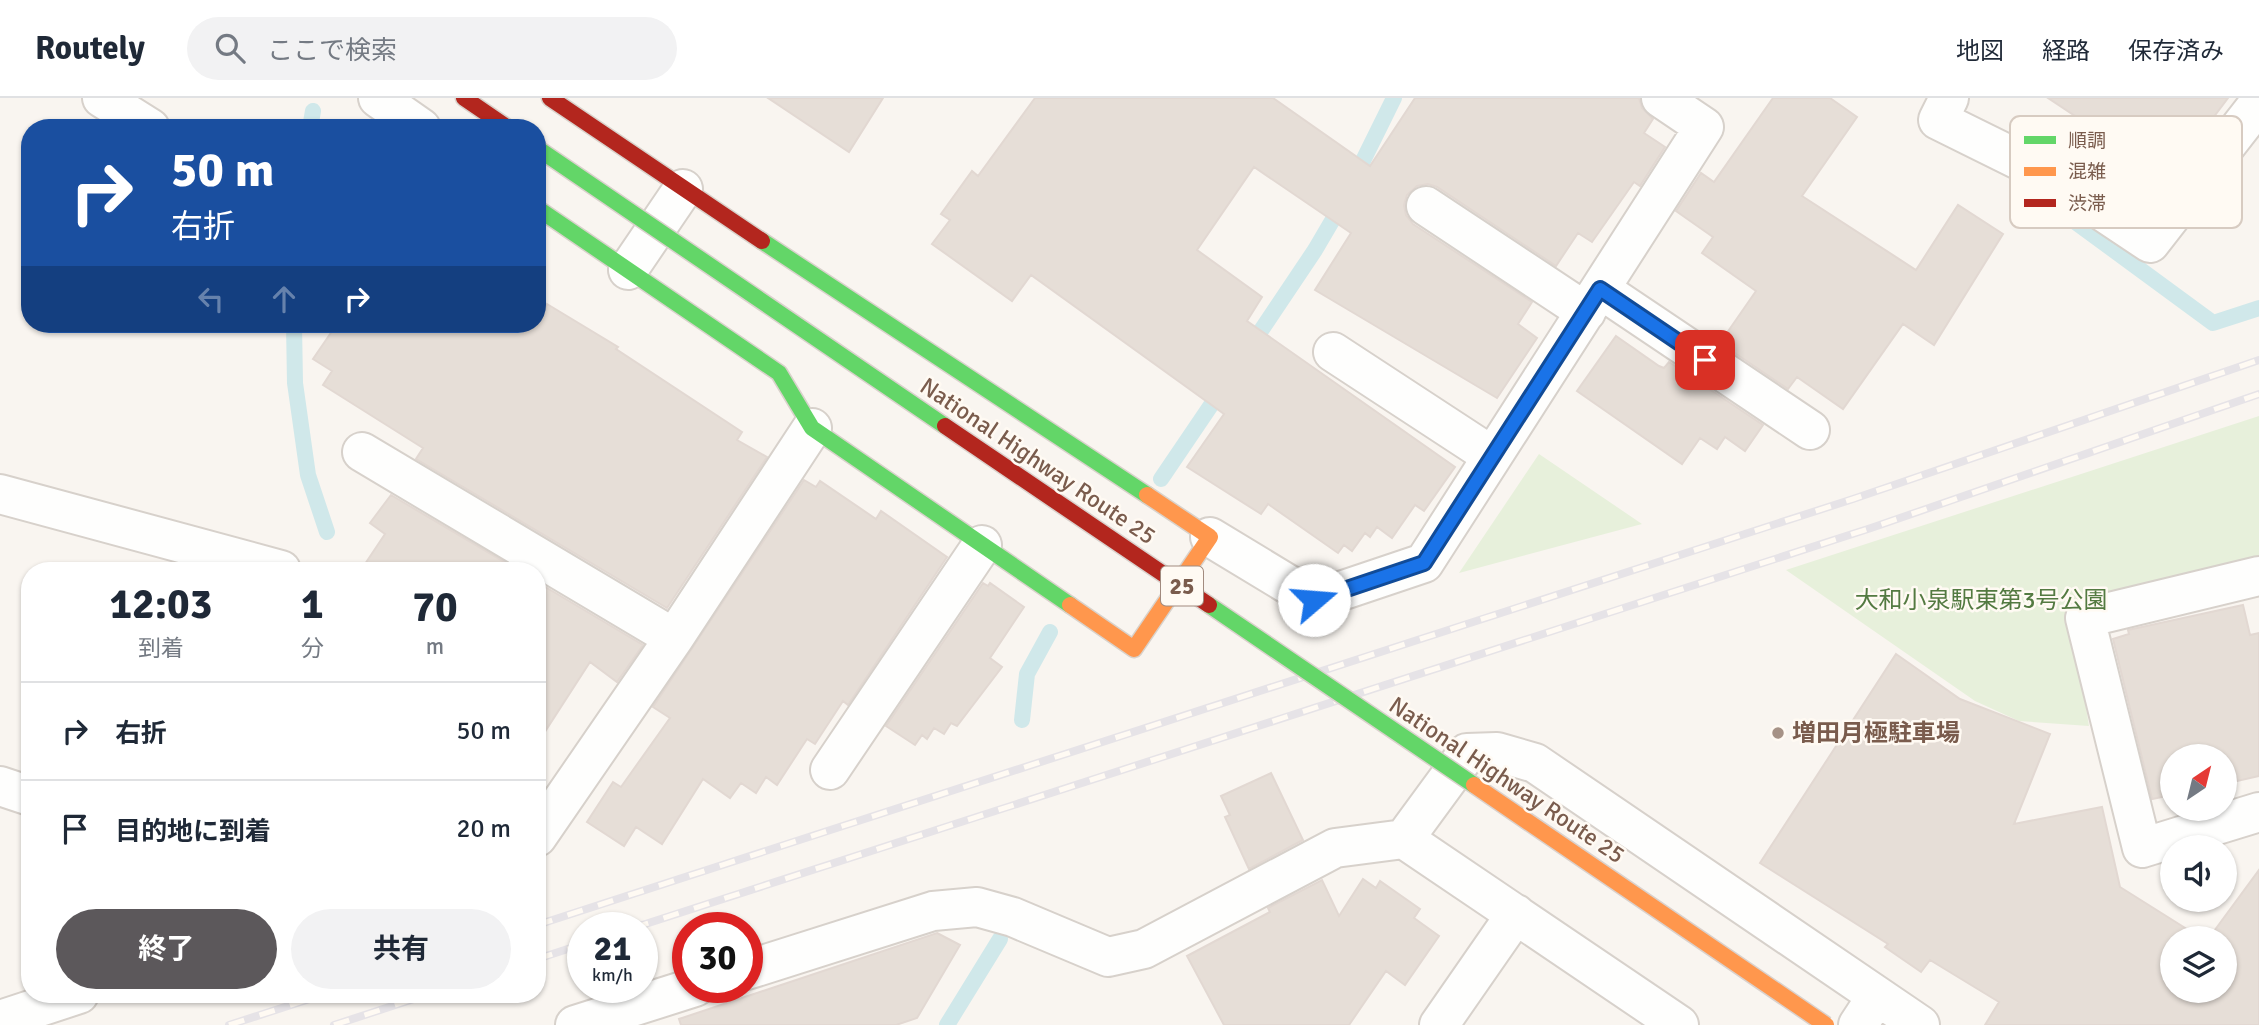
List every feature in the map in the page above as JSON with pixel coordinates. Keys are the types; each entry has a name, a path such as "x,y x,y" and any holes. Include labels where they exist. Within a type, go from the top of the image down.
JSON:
{"main road":[{"path":"464,98 495,119"},
{"path":"546,214 779,373 812,428 1134,649 1210,537 683,189 550,98"},
{"name":"National Highway Route 25","path":"546,154 1826,1025"}],"street":[{"path":"102,98 136,119"},
{"path":"378,98 408,119"},
{"path":"1210,537 1314,600 1424,563 1704,127 1661,98"},
{"path":"1949,98 1938,120 2010,156"},
{"path":"2242,125 2259,103"},
{"path":"628,270 683,189"},
{"path":"1426,206 1810,430"},
{"path":"2128,228 2150,243 2162,228"},
{"path":"1333,352 1492,456"},
{"path":"546,824 674,638 812,428"},
{"path":"362,452 674,638"},
{"path":"0,494 251,562"},
{"path":"830,770 982,544"},
{"path":"2259,576 2085,618 2142,848 2259,812"},
{"path":"1404,839 1467,753 1497,752 1535,763 1867,1011 1920,1025"},
{"path":"0,786 21,793"},
{"path":"763,965 933,911 977,906 1013,917 1108,957 1144,949 1335,848 1404,839 1679,1025"},
{"path":"1439,1025 1516,914"},
{"path":"575,1025 672,994"},
{"path":"0,1020 52,1003"}],"green space":[{"name":"大和小泉駅東第3号公園","path":"2259,416 2259,559 2069,604 2089,726 2019,721 1975,701 1786,570"},
{"path":"1539,454 1642,524 1459,573"}],"building":[{"path":"768,98 883,98 849,152"},
{"path":"1035,98 1273,98 1370,166 1415,98 1639,98 1642,108 1653,119 1644,133 1665,147 1640,186 1634,182 1592,242 1578,233 1556,266 1437,187 1428,184 1417,186 1407,195 1404,205 1406,215 1413,224 1532,302 1518,324 1537,338 1497,398 1315,290 1351,233 1254,167 1197,250 1262,297 1247,321 1455,467 1424,511 1415,505 1392,538 1377,527 1370,537 1365,533 1352,551 1344,545 1338,553 1268,504 1261,514 1187,467 1224,414 1031,275 1012,301 932,244 950,220 941,214 972,171 978,176"},
{"path":"1773,98 1830,98 1857,117 1802,196 1916,270 1958,205 2003,234 1934,345 1903,324 1843,409 1797,377 1788,389 1720,343 1756,291 1702,253 1713,237 1676,211 1701,173 1714,182"},
{"path":"2048,98 2228,98 2214,116 2075,116"},
{"path":"547,304 618,347 616,349 742,432 737,440 767,457 667,608 416,459 423,448 323,385 332,371 313,359 331,333 546,333"},
{"path":"1616,336 1659,366 1664,368 1669,362 1763,425 1745,451 1725,437 1717,449 1700,438 1682,464 1577,391"},
{"path":"804,480 816,487 820,481 876,519 881,511 947,557 848,705 843,701 815,744 807,739 777,785 766,777 756,793 741,783 730,798 703,779 662,844 636,827 624,846 587,822 613,782 621,787 670,718 653,707"},
{"path":"391,495 504,562 366,562 385,534 370,523"},
{"path":"983,583 988,586 990,583 1024,607 990,658 1002,667 957,726 951,723 944,734 934,728 927,739 922,735 915,745 886,726"},
{"path":"546,587 643,645 617,682 590,662 546,730"},
{"path":"2243,605 2250,635 2259,633 2259,776 2237,781 2237,744 2160,744 2160,797 2152,799 2113,639 2129,634 2128,630"},
{"path":"1896,654 1960,699 2050,734 2014,824 2102,807 2120,887 2182,926 2160,926 2160,1003 2237,1003 2237,926 2218,926 2228,912 2237,912 2237,900 2259,870 2259,1025 1985,1025 1999,1002 1930,960 1921,972 1885,947 1888,944 1760,863"},
{"path":"1271,773 1303,840 1249,869 1225,817 1230,815 1221,796"},
{"path":"1363,879 1376,888 1380,881 1420,909 1414,918 1439,936 1405,985 1386,971 1349,1025 1224,1025 1187,956 1270,912 1268,908 1322,880 1339,916"},
{"path":"937,933 960,945 917,1018 896,1025 681,1025 679,1019 727,1003 763,1003 763,991"}],"waterway":[{"path":"1353,181 1394,98"},
{"path":"2104,116 2116,98"},
{"path":"312,119 313,111"},
{"path":"1250,347 1315,250 1342,204"},
{"path":"2084,228 2213,323 2259,308"},
{"path":"294,333 295,383 308,475 327,532"},
{"path":"1161,479 1222,389"},
{"path":"1022,720 1027,674 1050,632"},
{"path":"947,1025 1000,939"}],"railway":[{"path":"546,922 1853,499 2259,360"},
{"path":"658,920 1871,528 2259,394"},
{"path":"546,956 567,949"},
{"path":"229,1025 297,1003"},
{"path":"334,1025 401,1003"}],"traffic: fast":[{"path":"546,154 945,426"},
{"path":"546,214 779,373 812,428 1070,605"},
{"path":"762,241 1147,495"},
{"path":"1209,605 1474,785"}],"traffic: slow":[{"path":"1070,605 1134,649 1210,537 1147,495"},
{"path":"1474,785 1826,1025"}],"traffic: jam":[{"path":"464,98 495,119"},
{"path":"550,98 762,241"},
{"path":"945,426 1209,605"}],"place":[{"name":"増田月極駐車場","path":"1778,733"}],"route":[{"path":"1314,600 1424,563 1600,289 1705,360"}]}
